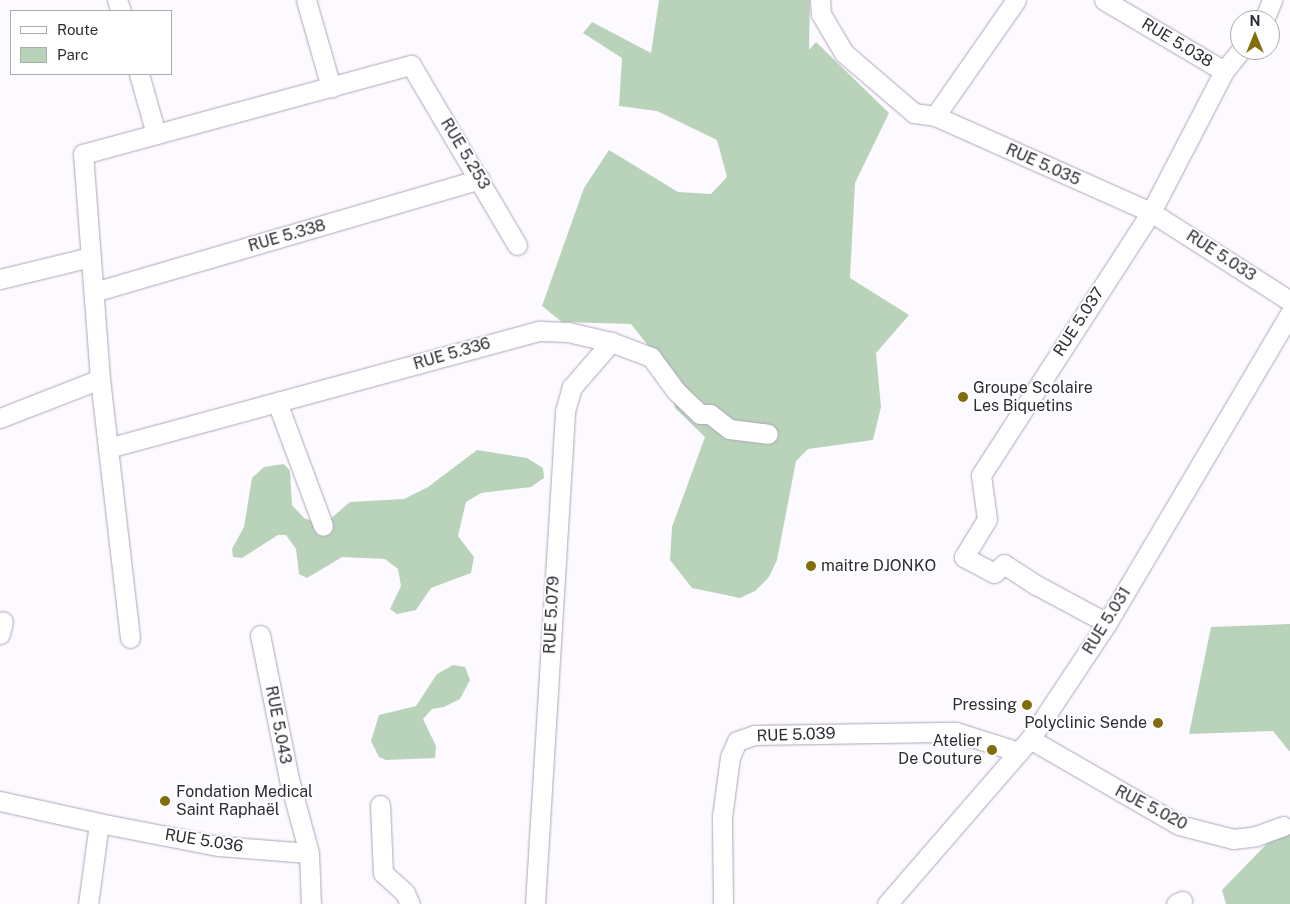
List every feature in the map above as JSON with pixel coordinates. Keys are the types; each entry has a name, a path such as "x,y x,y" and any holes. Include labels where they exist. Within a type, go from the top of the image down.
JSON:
{"street":[{"path":"130,638 100,379 83,154 331,87 306,0"},
{"name":"RUE 5.035","path":"820,0 821,14 844,53 914,114 935,116 1151,212"},
{"path":"935,116 1016,0"},
{"name":"RUE 5.038","path":"1104,0 1224,71"},
{"name":"RUE 5.037","path":"1107,623 1036,585 1004,564 994,573 964,556 987,520 981,476 1151,212 1224,71 1233,60"},
{"name":"RUE 5.253","path":"331,87 411,65 480,179 517,245"},
{"path":"139,75 156,134"},
{"name":"RUE 5.338","path":"94,292 480,179"},
{"name":"RUE 5.033","path":"1151,212 1290,301"},
{"path":"0,279 90,257"},
{"name":"RUE 5.031","path":"888,904 1024,746 1107,623 1290,313"},
{"name":"RUE 5.336","path":"108,448 540,331 568,332 611,342 651,357 676,391 700,414 710,414 729,429 768,434"},
{"name":"RUE 5.079","path":"535,904 565,411 572,387 611,342"},
{"path":"0,418 100,379"},
{"path":"277,402 323,526"},
{"name":"RUE 5.043","path":"260,635 289,779 309,853 311,904"},
{"name":"RUE 5.039","path":"723,904 722,817 730,757 737,741 754,735 956,732 1024,746"},
{"name":"RUE 5.020","path":"1024,746 1179,825 1233,839 1256,836 1283,826"},
{"name":"RUE 5.036","path":"0,801 99,823 219,846 309,853"},
{"path":"380,805 383,874 405,893 410,904"},
{"path":"88,904 99,823"}],"green space":[{"path":"659,0 810,0 809,50 816,42 889,113 855,183 850,278 909,315 876,353 881,407 873,440 808,449 796,461 777,560 769,577 755,591 740,598 692,588 670,560 672,527 705,437 675,408 665,367 631,324 562,322 542,306 584,188 609,150 678,192 711,194 727,177 717,140 657,111 619,106 622,58 583,33 592,22 651,53"},
{"path":"477,450 527,458 543,468 544,478 531,487 481,493 466,502 458,536 474,557 471,573 431,588 416,610 397,614 390,609 401,586 398,569 385,559 342,557 307,578 299,574 296,549 286,535 278,535 242,558 233,557 232,549 244,527 252,478 264,467 284,464 290,471 292,505 304,518 312,521 330,519 350,502 404,499 428,487"},
{"path":"1290,624 1290,752 1273,731 1189,734 1211,627"},
{"path":"453,665 465,667 470,680 460,699 444,707 432,709 423,719 436,746 435,758 386,760 379,757 371,741 379,715 416,706 437,674"},
{"path":"1290,820 1290,904 1226,904 1222,890"}],"place":[{"name":"Groupe Scolaire Les Biquetins","path":"963,397"},
{"name":"maitre DJONKO","path":"811,566"},
{"name":"Pressing","path":"1027,705"},
{"name":"Polyclinic Sende","path":"1158,723"},
{"name":"Atelier De Couture","path":"992,750"},
{"name":"Fondation Medical Saint Raphaël","path":"165,801"}]}
